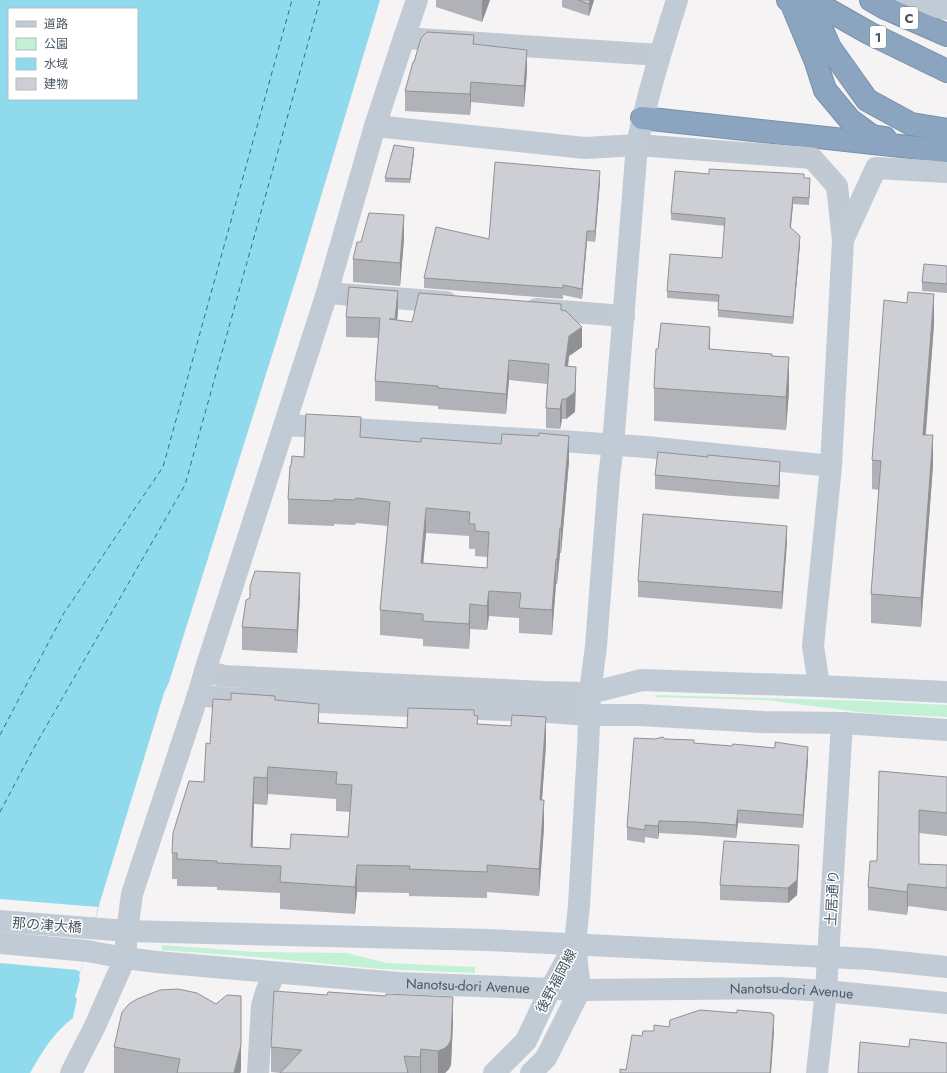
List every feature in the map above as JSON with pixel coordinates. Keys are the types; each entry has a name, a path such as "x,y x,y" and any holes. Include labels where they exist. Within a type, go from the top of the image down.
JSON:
{"highway":[{"path":"788,0 791,2 816,62 825,90 850,120 872,136 947,150"},
{"path":"810,0 830,48 867,100 911,124 947,130"},
{"name":"1","path":"810,0 869,33 947,71"},
{"name":"C","path":"871,0 883,7 947,35"},
{"path":"642,118 947,150"}],"street":[{"path":"71,1073 95,1026 124,958 132,894 285,425 327,293 375,126 417,0"},
{"path":"575,944 590,693 596,646 637,144 642,118 676,0"},
{"path":"904,0 947,9"},
{"path":"404,38 660,55"},
{"path":"375,126 585,148 637,144 812,158 837,186 842,240 831,466 813,646 819,686"},
{"path":"842,240 876,168 947,172"},
{"path":"327,293 468,304"},
{"path":"514,308 624,316"},
{"path":"285,425 567,441 831,466"},
{"path":"205,671 224,676 544,692 590,693 642,680 947,692"},
{"path":"198,695 225,698 589,715 640,715 762,722 842,723 947,730"},
{"name":"土居通り","path":"817,1073 826,991 842,723"},
{"name":"那の津大橋","path":"0,922 127,931"},
{"path":"127,931 488,940 828,956 947,967"},
{"name":"那の津大橋","path":"0,943 86,951"},
{"name":"後野福岡線","path":"494,1073 526,1041 550,990 575,944"},
{"name":"後野福岡線","path":"531,1073 546,1058 580,990 575,944"},
{"name":"Nanotsu-dori Avenue","path":"86,951 157,962 399,983 550,990 779,988 947,1003"},
{"path":"258,1073 262,1006 266,992 275,972"}],"green space":[{"path":"655,695 868,701 947,705 947,717 867,713 766,700 655,697"},
{"path":"162,945 255,952 346,953 387,963 475,967 475,973 380,969 162,950"}],"water":[{"path":"0,0 380,0 301,263 169,682 164,693 100,902 79,976 80,979 75,997 77,998 73,1018 54,1036 30,1073 0,1073"}],"pier":[{"path":"0,899 98,907 80,972 77,970 0,963"}],"building":[{"path":"578,0 590,0 589,4"},
{"path":"427,32 474,35 473,44 527,50 524,86 471,82 470,94 405,91 421,38"},
{"path":"394,145 414,148 410,179 385,178"},
{"path":"495,162 600,171 595,231 587,231 582,289 563,285 563,288 424,278 436,227 489,239"},
{"path":"709,169 804,174 804,178 810,178 809,198 793,197 790,227 800,236 793,317 718,310 719,295 667,291 670,254 722,258 725,218 671,213 675,171 709,174"},
{"path":"369,213 404,215 400,263 353,259 357,242 361,242"},
{"path":"924,264 947,266 947,284 922,282"},
{"path":"349,287 398,291 395,319 389,319 412,322 419,293 561,304 561,310 566,311 582,327 569,336 565,366 576,367 575,392 566,399 562,399 560,409 546,408 549,364 509,360 506,394 438,388 438,386 375,381 380,318 346,317"},
{"path":"908,292 934,294 923,435 933,435 921,598 871,594 881,461 872,460 884,300 907,303"},
{"path":"661,323 710,327 709,349 772,354 772,356 789,357 786,397 654,388 656,349 658,349"},
{"path":"306,414 361,417 360,437 421,442 421,438 501,444 502,434 539,436 539,433 569,436 552,610 519,608 521,593 489,591 487,606 470,604 469,624 423,621 423,614 380,610 390,502 356,498 355,500 334,499 334,501 288,499 292,456 304,457","holes":["426,508 470,512 469,524 475,524 475,531 489,532 487,568 421,563"]},
{"path":"658,452 780,462 779,486 655,475"},
{"path":"643,514 787,526 782,592 638,581"},
{"path":"255,571 300,573 297,630 242,627 246,600 250,598 250,586"},
{"path":"231,693 275,696 275,700 319,704 318,723 407,728 408,708 474,710 474,715 478,716 477,724 511,726 512,715 546,717 540,800 544,800 539,869 487,865 487,872 409,869 410,866 357,865 355,887 280,882 281,866 217,863 217,861 177,859 177,853 172,853 173,833 189,781 204,782 206,743 210,744 213,699 231,700","holes":["268,767 337,772 336,784 352,785 348,837 291,834 290,849 251,847 254,777 267,778"]},
{"path":"663,737 665,739 694,740 694,743 732,746 733,744 775,748 775,742 808,747 803,815 738,810 736,825 659,821 658,826 645,825 645,830 627,827 634,738 655,739"},
{"path":"879,771 947,777 947,813 919,810 919,864 947,865 947,888 908,884 907,892 868,887 870,861 877,861"},
{"path":"724,841 799,845 797,880 788,888 720,885"},
{"path":"178,989 197,993 216,1004 227,995 241,996 241,1045 234,1073 177,1073 180,1059 114,1047 122,1012 129,1004 137,999 160,990"},
{"path":"274,991 327,995 328,992 386,996 386,994 453,997 451,1039 445,1048 438,1051 421,1049 420,1057 404,1056 408,1073 280,1073 302,1050 271,1047"},
{"path":"700,1010 737,1013 737,1010 772,1013 772,1015 774,1015 770,1073 620,1073 620,1069 626,1070 632,1035 642,1036 643,1031 654,1031 654,1025 669,1027 670,1020"},
{"path":"910,1039 947,1043 947,1073 858,1073 860,1042 909,1047"}],"ferry route":[{"path":"0,735 64,613 163,467 292,0"},
{"path":"0,812 36,744 185,485 320,0"}]}
